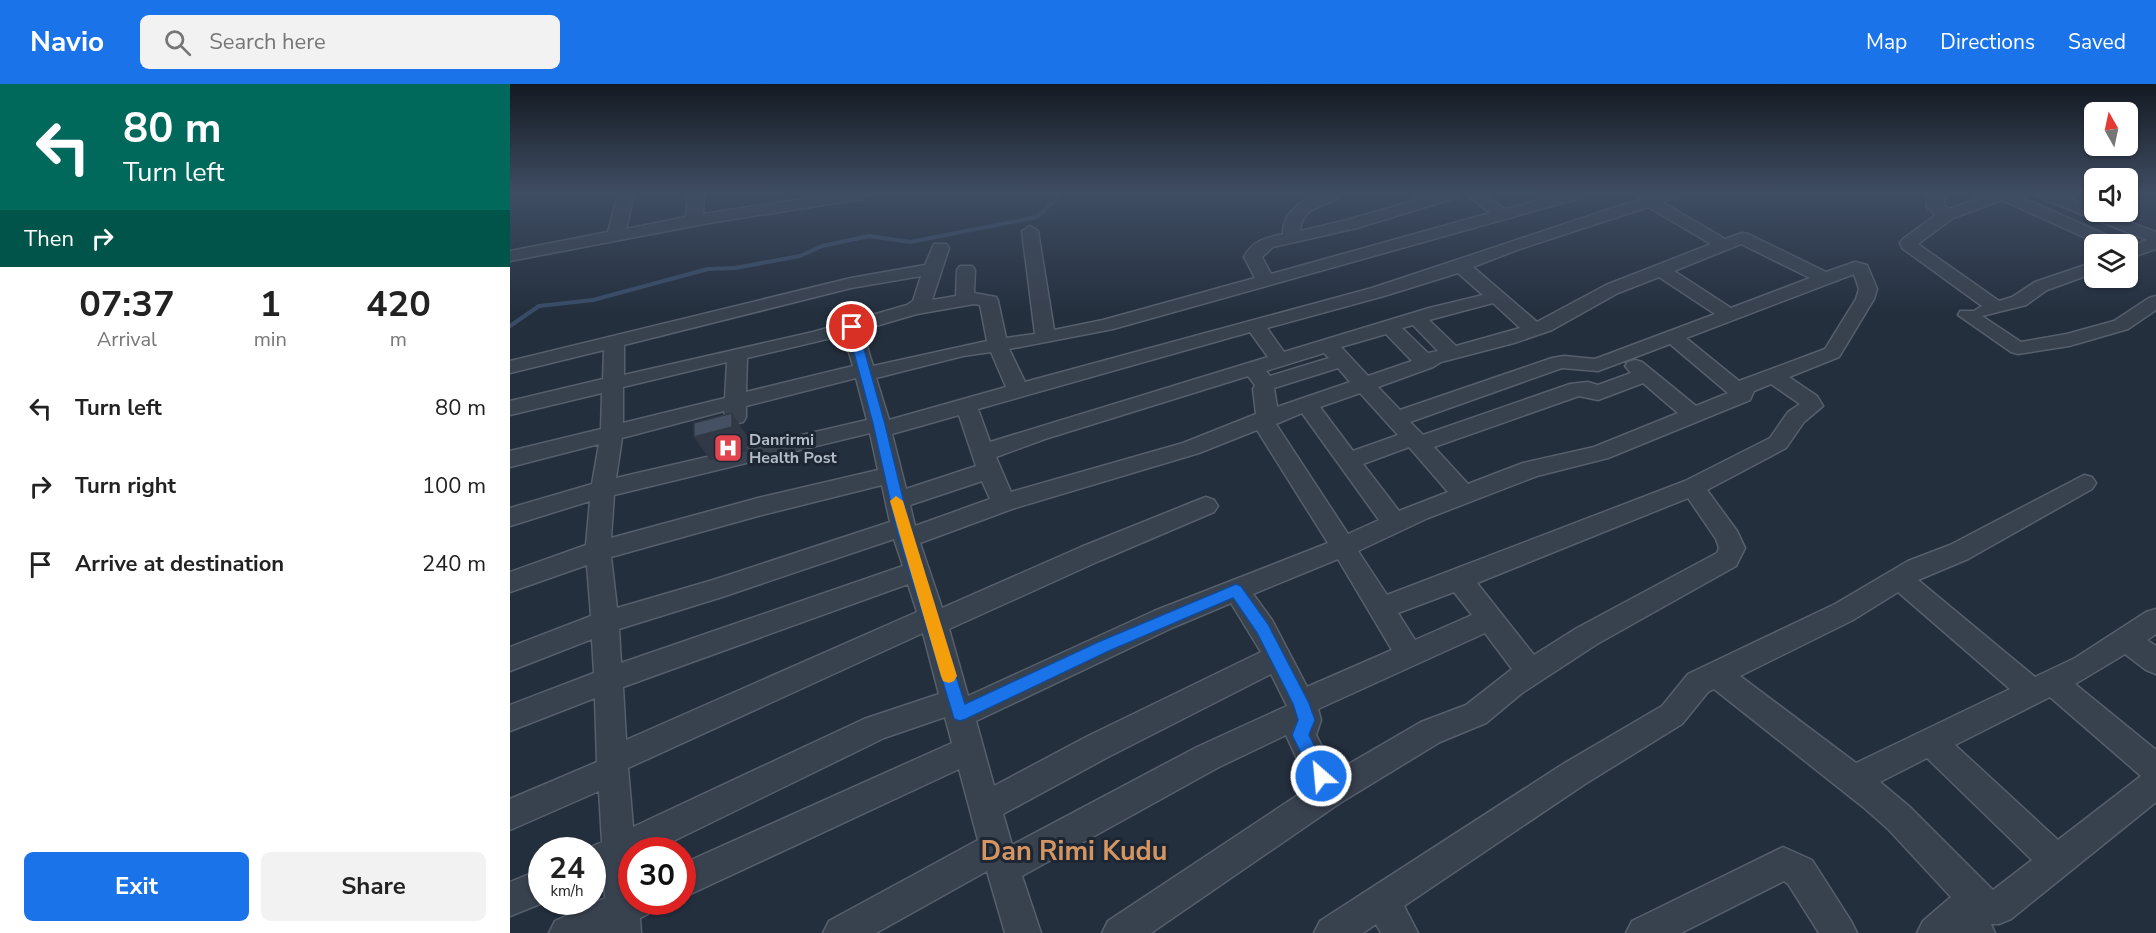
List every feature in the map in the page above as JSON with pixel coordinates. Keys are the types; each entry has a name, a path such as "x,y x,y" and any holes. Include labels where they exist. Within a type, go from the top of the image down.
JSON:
{"street":[{"path":"510,256 616,234"},
{"path":"1030,234 1044,338"},
{"path":"1266,282 1253,257 1256,251 1267,243 1307,234"},
{"path":"510,459 735,401 963,350 1044,338 1106,325 1436,234"},
{"path":"510,517 603,489 880,427 966,405 1378,292 1461,266 1548,234"},
{"path":"1705,234 1724,245"},
{"path":"1922,234 1909,243 1909,246 1996,307"},
{"path":"510,582 598,551 758,507 899,510 1004,503 1191,448 1266,418 1426,363 1434,358 1534,330 1612,289 1744,238 1826,279"},
{"path":"2138,249 2156,243"},
{"path":"915,309 921,304 940,248"},
{"path":"1461,266 1534,330"},
{"path":"1396,419 1559,362 1575,362 1593,366 1857,267 1863,271 1868,289 1865,299 1832,353 1744,387 1743,395"},
{"path":"510,367 851,283 933,269"},
{"path":"965,300 966,270"},
{"path":"1661,270 1730,315"},
{"path":"2084,271 2041,286 2019,301 1967,315 2018,348 2068,340 2121,324 2156,302"},
{"path":"510,659 605,622 713,590 899,510 1037,434 1259,376 1335,353 1389,326 1496,297"},
{"path":"510,408 852,327 915,309 982,299 989,301 997,344 1018,390"},
{"path":"724,316 731,355 735,401 734,431"},
{"path":"1416,318 1451,353"},
{"path":"1255,325 1280,360"},
{"path":"1389,326 1426,363"},
{"path":"852,327 866,372 899,510 970,748 999,858 1023,933"},
{"path":"1673,337 1743,395"},
{"path":"614,342 612,431 603,489 598,551 605,622 612,765 606,858 618,889"},
{"path":"1259,376 1280,360 1335,353"},
{"path":"1335,353 1464,494"},
{"path":"1623,356 1693,415"},
{"path":"1349,461 1577,389 1588,389 1598,393 1646,375"},
{"path":"1259,376 1267,413 1265,425 1410,656"},
{"path":"1380,609 1693,487 1778,443 1796,417 1812,406 1810,401 1774,376"},
{"path":"606,858 875,729 958,707 1343,547 1464,494 1531,469 1600,453 1743,395"},
{"path":"1307,404 1394,523"},
{"path":"966,405 986,462 1004,503"},
{"path":"1332,933 1574,774 1672,715 1698,683 1844,612 1917,568 1959,552 2084,483"},
{"path":"1120,933 1329,793 1432,731 1453,725 1476,714 1531,672 1608,623 1683,585 1727,559 1732,549 1728,537 1693,487"},
{"path":"510,815 612,765 933,621 1206,506"},
{"path":"510,718 747,628 917,571"},
{"path":"1459,579 1531,672"},
{"path":"1900,579 2156,770"},
{"path":"1236,590 1262,628 1303,708 1306,720 1301,735 1329,793"},
{"path":"841,933 1209,757 1303,708 1490,619"},
{"path":"1853,780 2085,666 2156,620"},
{"path":"2126,639 2156,662"},
{"path":"985,807 1097,747 1276,658"},
{"path":"1716,674 1900,819 1961,920 1988,907 1999,907 2156,783"},
{"path":"1931,742 2057,861"},
{"path":"696,875 970,748"},
{"path":"1644,933 1783,864 1791,866 1800,873 1839,933"},
{"path":"510,899 528,892"},
{"path":"1382,902 1400,933"},
{"path":"567,933 625,915"}],"building":[{"path":"732,413 732,427 694,437 694,423"}],"waterway":[{"path":"510,326 539,306 593,300 708,269 735,268 800,256 822,246 869,236 910,242 953,234"}],"slow traffic":[{"path":"896,501 949,676"}],"place":[{"name":"Danrirmi Health Post","path":"728,448"}],"district":[{"name":"Dan Rimi Kudu","path":"1074,851"}],"route":[{"path":"852,327 879,424 903,527 960,714 1103,646 1236,590 1262,628 1301,703 1306,720 1301,735 1321,776"}]}
